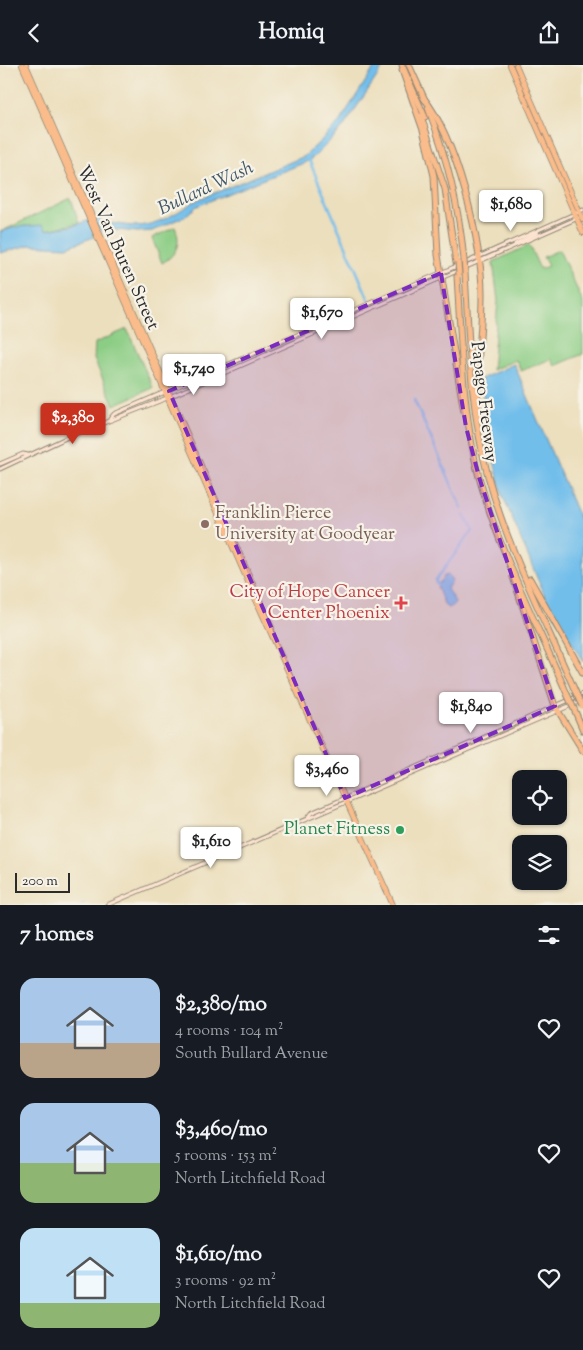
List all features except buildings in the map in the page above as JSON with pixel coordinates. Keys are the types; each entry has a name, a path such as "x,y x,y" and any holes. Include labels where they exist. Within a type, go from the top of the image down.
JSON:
{"highway":[{"name":"Papago Freeway","path":"409,65 439,135 460,224 460,274 476,415 483,455 494,498 518,559 529,597 538,610 571,693 580,706"},
{"name":"Papago Freeway","path":"401,67 423,120 440,169 459,262 465,398 472,445 484,495 500,541 529,597 538,610 571,693 580,706 583,730"},
{"path":"401,67 423,130 433,171 441,276 466,427 472,445"},
{"path":"423,97 439,123 457,164 479,259 482,295 478,392 483,455"},
{"path":"460,274 470,410 478,462 496,521 529,597 526,615 556,709 583,751"},
{"path":"538,610 583,673"},
{"path":"580,706 583,723"}],"main road":[{"name":"West Van Buren Street","path":"22,65 92,220"},
{"name":"West Van Buren Street","path":"26,65 227,534 258,600"},
{"path":"510,65 530,98 549,154 580,215"},
{"path":"516,65 521,83 539,126 561,168 580,215 583,233"},
{"path":"549,154 558,168 561,168"},
{"path":"479,259 513,247 580,215"},
{"path":"0,469 110,419 113,414 168,394 319,331 479,259 538,229 580,215"},
{"path":"513,247 538,229"},
{"path":"168,394 338,318 441,276"},
{"path":"319,331 320,327 338,318"},
{"name":"West Van Buren Street","path":"168,394 393,905"},
{"path":"0,465 23,455 28,455"},
{"path":"227,534 235,543"},
{"path":"107,905 556,709 583,694"},
{"path":"346,800 386,786 408,772 556,709 580,706"}],"highlighted area":[{"path":"441,273 466,427 479,477 555,706 345,798 169,391"}],"green space":[{"path":"71,198 79,223 46,230 25,226 0,232"},
{"path":"175,227 178,244 174,253 162,263 152,238"},
{"path":"529,245 540,269 548,266 543,257 559,250 583,302 583,354 555,366 551,359 521,371 516,360 492,370 498,301 493,262"},
{"path":"127,329 153,388 114,405 94,359 95,343"}],"water":[{"path":"376,65 388,65 384,66 342,129 315,156 306,162 197,206 185,216 152,231 137,232 108,229 101,231 100,229 92,232 94,237 67,247 30,245 0,253 0,232 16,227 43,225 46,230 72,226 99,217 103,225 134,226 151,224 174,214 195,201 305,156 338,124"},
{"path":"514,364 583,527 583,662 546,599 502,494 489,440 481,379"},
{"path":"448,575 452,580 447,589 455,602 449,608 445,606 437,587 444,576"}],"waterway":[{"path":"309,160 369,300"},
{"path":"414,400 462,508"},
{"path":"464,515 472,530"},
{"path":"438,584 435,581 472,531"}],"place":[{"name":"Franklin Pierce University at Goodyear","path":"205,524"},
{"name":"City of Hope Cancer Center Phoenix","path":"401,603"},
{"name":"Planet Fitness","path":"400,830"}],"water label":[{"name":"Bullard Wash","path":"206,189"}]}
